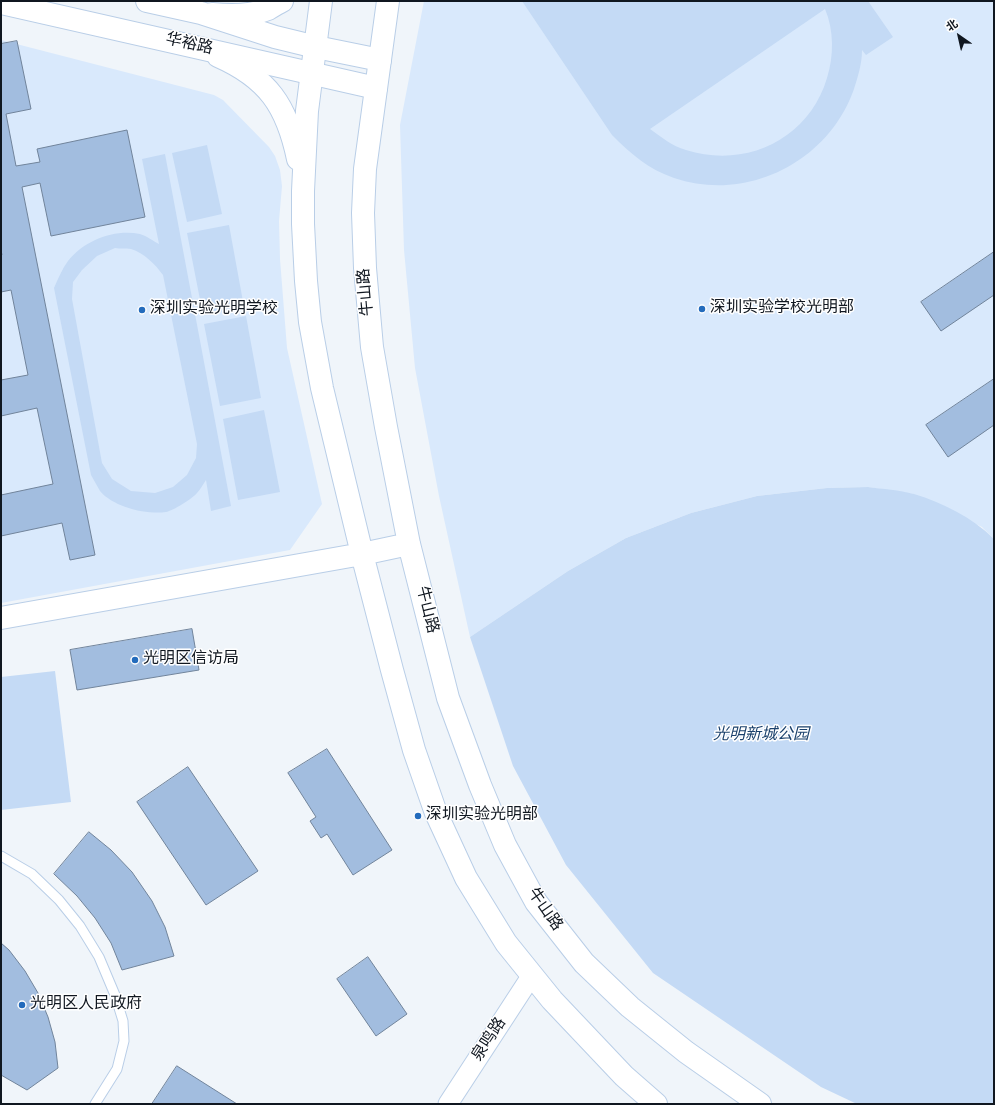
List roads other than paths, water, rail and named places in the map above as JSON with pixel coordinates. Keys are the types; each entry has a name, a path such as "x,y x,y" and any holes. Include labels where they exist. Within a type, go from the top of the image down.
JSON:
{"street":[{"name":"华裕路","path":"147,1 201,14 275,37 380,60"},
{"path":"201,14 225,16 245,14 268,9 282,1"},
{"path":"321,1 307,111 303,191 304,252 310,322 322,388 362,554 412,743 436,813 466,878 506,943 552,1000 624,1076 656,1104"},
{"name":"牛山路","path":"388,1 366,169 363,213 365,268 372,347 386,427 409,544 448,698 480,785 505,844 536,902 584,963 630,1007 686,1052 760,1104"},
{"name":"华裕路","path":"1,2 376,88"},
{"path":"194,46 226,59 245,70 260,81 272,94 284,113 292,133 298,157 303,191"},
{"path":"1,618 362,554 409,544"},
{"name":"泉鸣路","path":"448,1104 532,975"}],"lane":[{"path":"1,856 32,874 59,900 80,926 99,957 115,995 123,1021 124,1041 117,1069 95,1104"}],"place":[{"name":"深圳实验学校光明部","path":"702,309"},
{"name":"深圳实验光明学校","path":"142,310"},
{"name":"光明区信访局","path":"135,660"},
{"name":"深圳实验光明部","path":"418,816"},
{"name":"光明区人民政府","path":"22,1005"}],"park label":[{"name":"光明新城公园","path":"761,736"}]}
